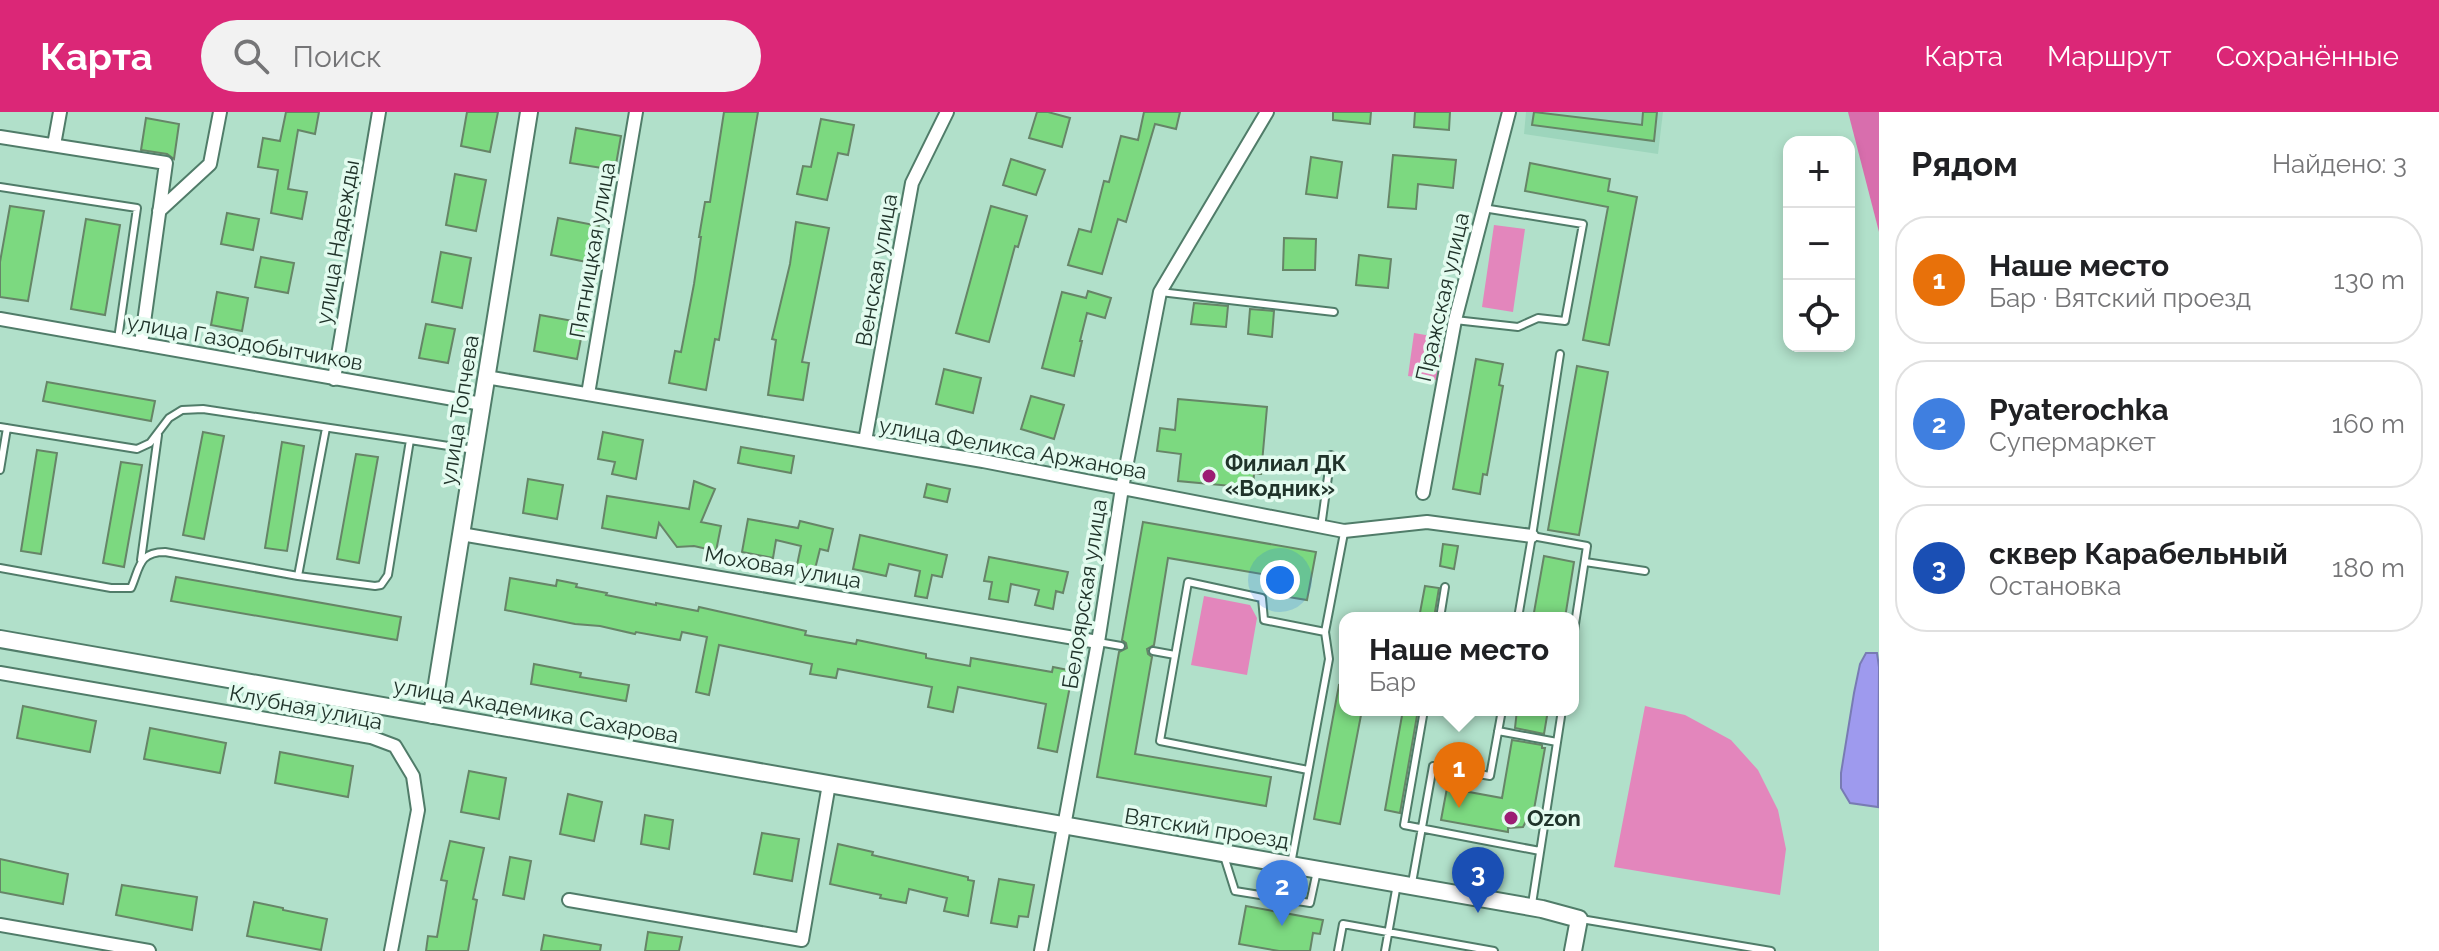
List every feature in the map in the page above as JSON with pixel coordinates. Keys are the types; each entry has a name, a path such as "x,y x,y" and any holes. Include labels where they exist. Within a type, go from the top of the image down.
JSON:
{"street":[{"path":"54,145 60,112"},
{"path":"159,211 210,164 220,112"},
{"name":"улица Надежды","path":"334,379 379,112"},
{"name":"улица Топчева","path":"432,715 529,112"},
{"name":"Пятницкая улица","path":"588,394 636,112"},
{"name":"Венская улица","path":"865,441 912,183 947,112"},
{"name":"Белоярская улица","path":"1041,951 1098,642 1122,488 1160,292 1267,112"},
{"name":"Пражская улица","path":"1423,493 1455,320 1509,112"},
{"path":"0,137 166,163 141,344"},
{"name":"улица Газодобытчиков","path":"0,319 482,404"},
{"name":"улица Феликса Аржанова","path":"486,377 983,461 1344,531 1427,522 1532,536"},
{"name":"Моховая улица","path":"461,534 1098,642"},
{"name":"улица Академика Сахарова","path":"0,639 1064,827"},
{"name":"Клубная улица","path":"0,673 371,737 395,746 413,776 418,810 391,951"},
{"path":"569,900 802,940 829,784"},
{"name":"Вятский проезд","path":"1064,827 1291,864 1531,907 1579,919"},
{"path":"1573,951 1579,919"},
{"path":"0,925 149,951"}],"lane":[{"path":"0,187 137,208 118,339"},
{"path":"1455,320 1518,327 1538,318 1565,321 1583,224 1483,208"},
{"path":"1160,292 1334,312"},
{"path":"1519,612 1560,354"},
{"path":"0,470 4,427 137,449 150,443 169,418 182,410 203,409 475,450"},
{"path":"298,576 326,428"},
{"path":"0,568 111,588 131,588 141,560 158,435"},
{"path":"141,560 153,552 165,552 298,576 381,585 388,575 410,440"},
{"path":"1321,527 1331,455"},
{"path":"1291,864 1329,659 1325,632 1344,531"},
{"path":"1532,536 1587,546 1577,612"},
{"path":"1585,562 1645,571"},
{"path":"1308,770 1160,741 1188,582 1262,598 1264,620 1325,632"},
{"path":"1441,612 1445,587"},
{"path":"1098,642 1121,646"},
{"path":"1153,651 1175,655"},
{"path":"1423,716 1404,825 1540,851"},
{"path":"1385,951 1422,829 1433,766 1490,776 1501,716"},
{"path":"1531,907 1561,716"},
{"path":"1498,731 1557,742"},
{"path":"1223,853 1235,891 1310,903 1317,869"},
{"path":"1579,919 1771,951"},
{"path":"1338,951 1343,924 1494,951"},
{"path":"1441,951 1443,942"}],"shaded area":[{"path":"1526,112 1663,112 1658,154 1524,134"},
{"path":"1848,112 1879,112 1879,232 1855,136"},
{"path":"1494,225 1525,229 1513,312 1482,307"},
{"path":"1414,333 1443,338 1436,380 1408,376"},
{"path":"1204,596 1250,605 1257,618 1247,675 1191,665"},
{"path":"1866,653 1877,653 1879,667 1878,807 1850,803 1841,788 1854,693 1860,664"},
{"path":"1645,706 1685,715 1731,740 1758,770 1778,810 1786,849 1780,895 1614,867"}],"building":[{"path":"286,112 319,112 315,134 298,130 288,189 307,192 302,219 271,213 278,170 258,167 263,138 280,141"},
{"path":"467,112 498,112 490,152 461,146"},
{"path":"724,112 758,112 719,340 715,339 706,390 669,383 675,351 681,352 705,202 710,202"},
{"path":"1037,112 1070,118 1062,147 1029,138"},
{"path":"1144,112 1180,112 1176,129 1155,124 1126,222 1118,219 1102,274 1068,265 1079,229 1091,232 1104,181 1109,182 1121,136 1138,140"},
{"path":"1333,112 1371,112 1370,124 1333,120"},
{"path":"1415,112 1450,112 1449,130 1414,127"},
{"path":"1534,112 1642,125 1643,112 1657,112 1654,141 1532,125"},
{"path":"146,118 179,124 174,159 167,154 141,150"},
{"path":"821,119 854,125 848,155 838,153 827,200 797,194 803,166 811,167"},
{"path":"576,128 621,136 615,170 570,163"},
{"path":"1393,155 1456,160 1453,188 1418,184 1416,209 1388,207"},
{"path":"1311,157 1342,162 1337,198 1306,194"},
{"path":"1011,159 1045,170 1036,195 1003,185"},
{"path":"1530,163 1610,179 1608,191 1637,197 1609,345 1583,340 1608,207 1525,191"},
{"path":"455,174 486,180 476,231 446,225"},
{"path":"10,206 44,211 28,301 0,297 0,262"},
{"path":"991,206 1027,216 1018,247 1015,246 989,342 956,333"},
{"path":"227,213 259,219 253,250 221,244"},
{"path":"558,218 599,226 592,263 551,255"},
{"path":"86,219 120,225 105,315 71,309"},
{"path":"796,222 829,228 802,362 809,363 803,400 768,395 776,340 772,339 790,264"},
{"path":"1284,238 1316,239 1315,270 1283,270"},
{"path":"441,252 471,258 462,308 432,302"},
{"path":"1359,255 1391,259 1388,288 1356,285"},
{"path":"261,257 294,263 288,293 255,287"},
{"path":"1088,291 1111,298 1105,318 1087,313 1074,376 1042,368 1062,292 1086,298"},
{"path":"217,292 248,298 242,331 211,325"},
{"path":"1194,303 1228,306 1226,327 1191,324"},
{"path":"1250,309 1274,311 1272,337 1248,334"},
{"path":"540,315 584,323 577,359 534,351"},
{"path":"426,324 455,329 448,363 419,358"},
{"path":"1476,359 1503,364 1499,385 1503,386 1487,475 1483,474 1480,494 1453,489"},
{"path":"1577,366 1608,372 1579,535 1548,530"},
{"path":"944,369 981,378 973,413 936,404"},
{"path":"47,382 155,401 151,421 43,401"},
{"path":"1031,396 1064,405 1054,439 1021,429"},
{"path":"1178,399 1267,407 1261,474 1254,474 1253,488 1178,481 1181,454 1157,451 1160,428 1175,430"},
{"path":"203,432 224,436 204,539 183,535"},
{"path":"603,432 643,440 636,479 612,474 615,462 598,459"},
{"path":"282,442 304,446 287,551 265,548"},
{"path":"741,447 794,456 791,473 738,463"},
{"path":"37,450 57,453 41,554 21,551"},
{"path":"356,454 378,457 359,563 337,559"},
{"path":"121,462 142,465 124,567 103,563"},
{"path":"528,479 563,485 557,519 523,513"},
{"path":"694,481 715,489 701,522 721,526 716,551 694,546 677,547 659,523 656,538 602,528 607,496 689,509"},
{"path":"927,484 950,489 947,502 924,497"},
{"path":"748,519 798,528 800,521 833,529 828,551 820,549 815,569 797,565 801,546 776,540 773,558 742,552"},
{"path":"1143,522 1316,552 1307,600 1282,596 1285,578 1168,558 1154,645 1147,649 1152,657 1135,754 1271,777 1266,806 1097,777 1119,652 1127,648 1122,640"},
{"path":"860,535 947,555 942,577 932,575 927,598 915,596 920,571 889,564 886,576 853,569"},
{"path":"1443,544 1458,546 1454,569 1440,566"},
{"path":"1544,556 1574,562 1566,612 1534,612"},
{"path":"989,557 1068,572 1063,593 1056,591 1053,609 1035,605 1039,590 1011,584 1008,602 989,599 992,582 984,581"},
{"path":"176,577 401,617 397,640 171,601"},
{"path":"510,578 556,586 557,580 606,595 656,605 698,611 699,607 806,631 805,635 856,644 857,640 970,666 971,658 1052,672 1053,667 1073,671 1057,752 1038,748 1046,704 958,687 953,712 928,707 932,687 838,669 836,678 810,674 812,664 719,645 709,695 696,692 707,637 682,632 680,640 635,634 505,610"},
{"path":"1425,586 1439,588 1435,612 1420,612"},
{"path":"534,664 581,673 580,677 629,685 626,701 531,684"},
{"path":"1339,685 1339,716 1361,716 1340,824 1314,819"},
{"path":"23,706 96,721 90,752 17,738"},
{"path":"1402,716 1417,716 1400,813 1385,810"},
{"path":"1516,716 1547,716 1544,734 1515,728"},
{"path":"150,728 226,743 220,773 144,759"},
{"path":"1512,740 1545,748 1533,815 1530,814 1523,827 1508,828 1508,832 1441,820 1447,788 1502,798"},
{"path":"280,752 353,766 348,797 275,783"},
{"path":"469,771 506,778 499,819 461,812"},
{"path":"568,794 602,802 594,841 560,834"},
{"path":"645,815 673,820 669,849 641,844"},
{"path":"762,833 799,839 792,881 754,874"},
{"path":"450,841 484,848 473,899 477,900 468,951 426,951 428,936 437,937 447,881 441,880"},
{"path":"838,844 968,877 968,880 974,881 968,916 944,911 947,898 909,889 906,903 830,884"},
{"path":"510,857 531,861 524,899 503,895"},
{"path":"0,859 68,874 63,904 0,892"},
{"path":"999,879 1034,885 1028,917 1019,916 1017,927 991,923"},
{"path":"122,885 197,897 192,930 116,915"},
{"path":"254,902 327,919 321,950 247,936"},
{"path":"1246,906 1323,920 1320,934 1313,933 1310,951 1279,951 1239,944"},
{"path":"648,932 682,937 679,951 645,951"},
{"path":"544,935 601,945 600,951 541,951"}],"place":[{"name":"Филиал ДК «Водник»","path":"1209,476"},
{"name":"Наше место","path":"1459,808"},
{"name":"Ozon","path":"1511,818"},
{"name":"сквер Карабельный","path":"1478,913"},
{"name":"Pyaterochka","path":"1282,926"}]}
